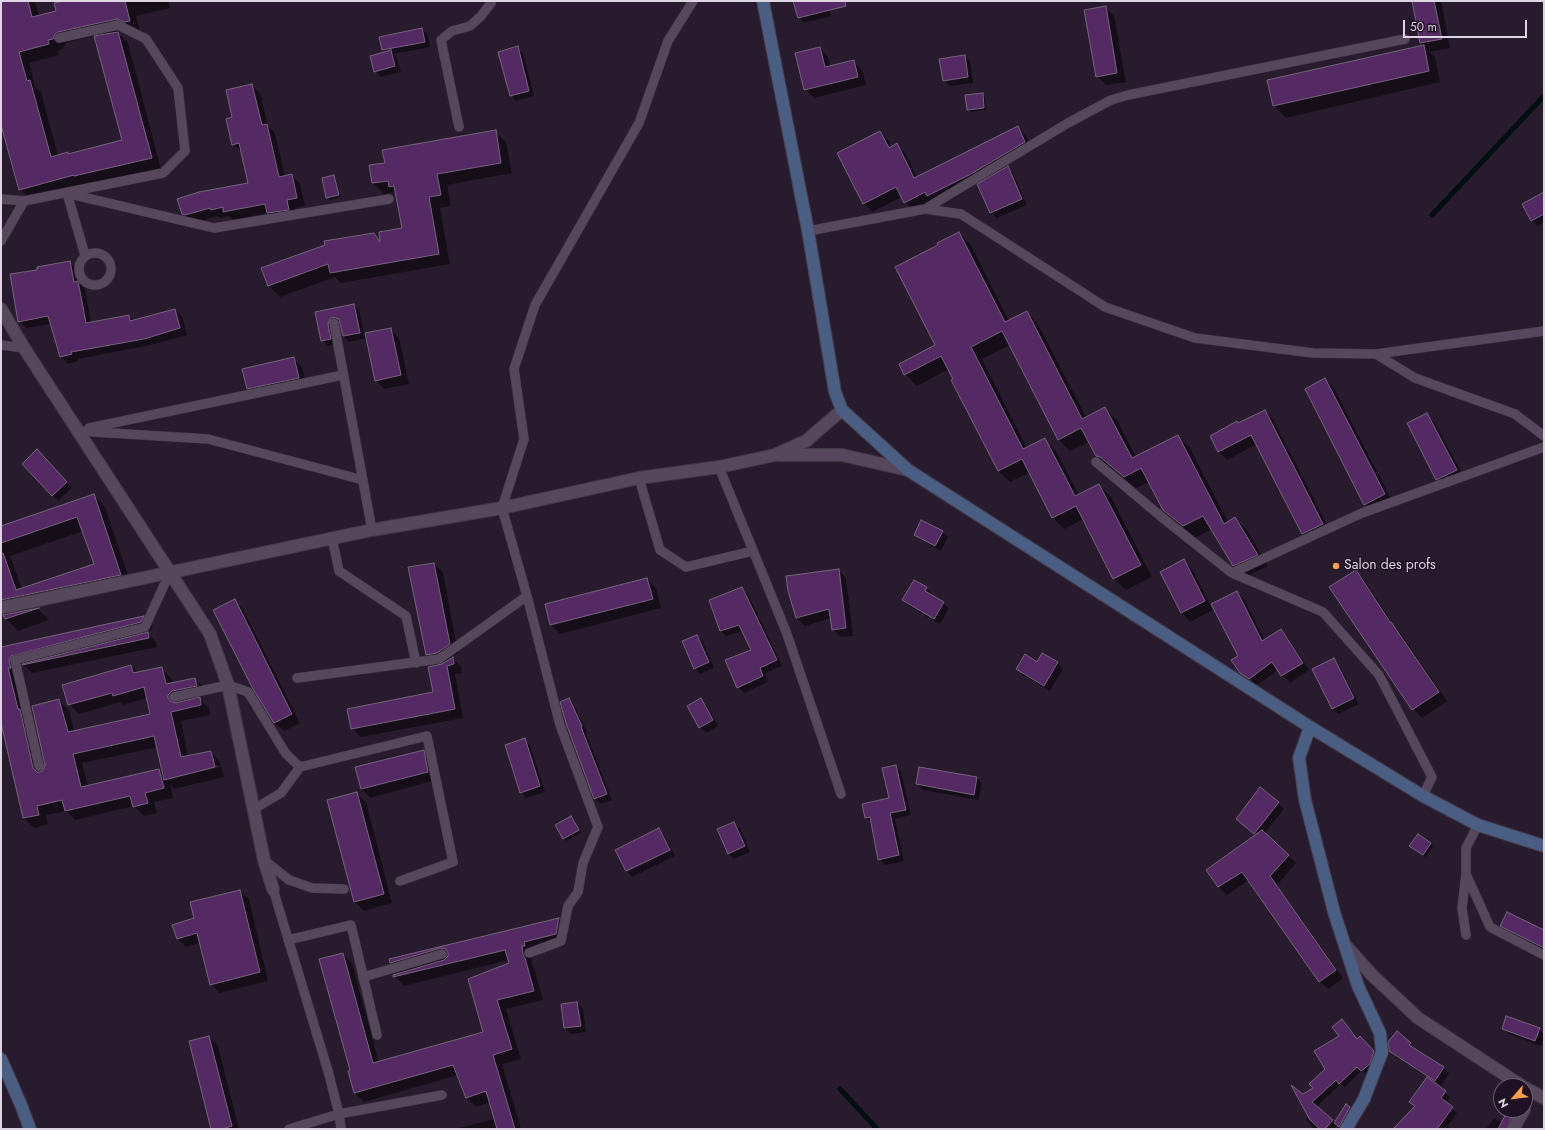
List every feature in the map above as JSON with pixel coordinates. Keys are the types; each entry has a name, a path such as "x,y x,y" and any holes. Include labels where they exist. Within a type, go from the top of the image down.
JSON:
{"street":[{"path":"763,1 808,231 835,392 842,410 908,470 1310,727 1423,796 1478,825 1544,846"},
{"path":"1,309 24,348 210,634 228,685 264,860 273,889"},
{"path":"775,455 806,441 842,410"},
{"path":"1,608 372,530 502,508 639,478 719,467 775,455 842,455 908,470"},
{"path":"1310,727 1299,758 1306,800 1334,912 1358,986 1380,1034 1382,1052 1364,1099 1346,1129"},
{"path":"1346,946 1372,974 1418,1018 1510,1078"},
{"path":"1,1059 30,1129"},
{"path":"1513,1129 1520,1118"}],"lane":[{"path":"459,127 441,40 452,30 470,26 481,16 491,3 490,1"},
{"path":"529,953 561,941 568,906 578,892 583,863 598,827 560,725 527,596 502,508 524,439 514,369 536,305 638,123 668,41 693,1"},
{"path":"1,199 24,201 163,173 185,150 178,88 146,38 118,25 59,38"},
{"path":"925,209 1068,123 1111,100 1128,94 1405,39"},
{"path":"67,193 214,228 389,199"},
{"path":"67,193 85,255"},
{"path":"1,241 24,201"},
{"path":"808,231 925,209 961,214 1105,307 1195,338 1313,353 1376,354 1544,331"},
{"path":"334,323 372,530"},
{"path":"1,345 24,348"},
{"path":"1376,354 1415,378 1515,414 1544,436"},
{"path":"78,431 343,375"},
{"path":"78,431 208,439 363,480"},
{"path":"1232,573 1362,513 1544,447"},
{"path":"1096,462 1164,520 1232,573 1323,612 1379,675 1432,777 1423,796"},
{"path":"719,467 788,634 841,794"},
{"path":"639,478 660,550 686,567 753,551"},
{"path":"332,538 339,571 406,616 416,663"},
{"path":"39,766 15,660 145,627 170,572"},
{"path":"297,678 439,660 527,596"},
{"path":"174,697 228,685 248,692 286,754 300,767"},
{"path":"254,809 281,793 300,767 427,736 453,862 400,881"},
{"path":"1466,935 1462,908 1466,874 1466,848 1478,825"},
{"path":"264,860 289,880 312,888 344,890"},
{"path":"1466,874 1490,927 1544,955"},
{"path":"273,889 340,1114 341,1129"},
{"path":"288,940 351,926 376,1035"},
{"path":"363,977 442,954"},
{"path":"289,1129 340,1114 442,1095"}],"building":[{"path":"1,1 28,1 32,17 56,11 54,3 64,1 125,1 130,21 125,22 117,19 58,32 55,34 53,39 48,40 49,44 19,52 27,81 30,80 51,157 68,152 68,154 122,140 94,36 118,32 152,158 74,175 19,190 1,125"},
{"path":"793,1 845,1 846,6 798,18"},
{"path":"1412,1 1434,1 1442,39 1420,43"},
{"path":"1106,6 1117,73 1096,77 1084,10"},
{"path":"422,28 425,42 382,50 379,37"},
{"path":"1424,45 1429,71 1273,106 1267,80"},
{"path":"518,46 529,91 510,96 498,52"},
{"path":"820,47 825,67 854,60 858,77 804,90 795,53"},
{"path":"391,50 395,66 374,72 370,56"},
{"path":"965,55 968,77 943,81 939,59"},
{"path":"252,84 262,125 267,124 279,177 292,174 297,198 287,200 289,210 267,213 265,204 223,212 223,207 211,210 210,208 185,215 182,214 177,199 199,192 248,183 239,143 232,145 226,119 232,117 226,90"},
{"path":"983,93 984,108 967,110 965,95"},
{"path":"1018,126 1025,142 971,174 927,196 925,192 904,203 896,187 863,204 837,153 880,131 889,148 897,143 914,178"},
{"path":"496,130 501,163 437,174 441,195 429,197 439,254 330,273 328,264 268,286 261,268 325,245 324,241 374,233 380,242 379,232 402,228 394,186 389,187 388,181 372,183 369,165 385,163 382,150"},
{"path":"1008,166 1022,199 990,213 977,184"},
{"path":"334,175 339,195 326,198 322,178"},
{"path":"1544,192 1544,214 1531,221 1522,204"},
{"path":"959,232 1005,322 1027,311 1082,419 1105,407 1132,458 1178,435 1224,524 1235,517 1258,555 1233,566 1203,516 1183,526 1163,510 1141,468 1124,477 1100,457 1096,456 1081,428 1058,440 1002,331 971,347 1023,449 1045,438 1075,496 1099,484 1141,565 1113,579 1076,506 1052,518 1022,459 998,471 951,380 953,379 941,356 904,375 899,364 935,345 895,267 938,245 937,243"},
{"path":"70,261 74,282 78,281 86,323 129,315 130,321 175,309 180,328 144,339 71,352 72,354 60,357 48,316 18,322 10,274 37,270 37,267"},
{"path":"354,304 360,333 343,336 339,319 333,317 330,319 328,324 331,339 321,341 315,312"},
{"path":"391,328 401,375 375,381 365,333"},
{"path":"294,357 299,378 247,389 242,369"},
{"path":"1325,378 1385,494 1364,505 1305,389"},
{"path":"1265,410 1323,524 1302,534 1251,435 1218,452 1210,436 1237,421 1238,423"},
{"path":"1427,413 1457,470 1436,480 1407,423"},
{"path":"37,449 67,482 52,496 22,464"},
{"path":"94,494 121,575 1,600 1,554 3,553 16,590 94,564 77,517 1,543 1,526"},
{"path":"921,520 943,531 935,546 914,535"},
{"path":"1184,559 1205,601 1181,613 1160,572"},
{"path":"434,563 450,644 437,653 426,655 408,567"},
{"path":"839,569 846,628 832,630 829,609 796,618 788,591 786,576"},
{"path":"1356,570 1439,692 1412,710 1329,587"},
{"path":"647,578 653,599 550,625 545,604"},
{"path":"914,580 927,587 925,591 944,602 934,619 902,600"},
{"path":"742,587 777,660 760,668 763,676 737,688 725,660 751,650 739,625 720,631 709,600"},
{"path":"1237,591 1262,641 1281,629 1303,663 1281,676 1272,662 1249,679 1240,673 1231,660 1238,656 1211,604"},
{"path":"235,599 292,714 274,723 253,689 213,610"},
{"path":"39,608 5,619 3,615"},
{"path":"144,616 141,622 11,656 9,661 11,668 8,668 18,709 20,709 33,768 37,772 40,772 43,770 45,765 32,706 59,699 68,732 150,714 144,687 113,696 112,693 68,705 62,685 131,665 133,673 162,667 166,684 195,678 197,686 172,691 168,695 170,701 175,703 200,697 201,705 171,712 181,757 211,751 215,767 164,780 154,736 73,754 81,787 159,769 164,788 145,793 148,803 133,807 130,796 65,811 62,800 37,806 39,815 23,818 1,723 1,647"},
{"path":"148,632 149,638 22,665 22,664"},
{"path":"697,635 709,662 694,669 682,641"},
{"path":"1042,653 1058,662 1044,686 1016,669 1025,654 1037,662"},
{"path":"453,657 454,664 447,666 455,709 351,729 347,709 433,692 428,667 442,664"},
{"path":"1334,658 1354,698 1332,709 1312,669"},
{"path":"569,698 582,726 581,727 607,794 594,799 566,723 560,702"},
{"path":"701,698 713,720 699,728 687,706"},
{"path":"525,738 540,786 520,793 505,745"},
{"path":"424,750 428,772 361,789 355,767"},
{"path":"896,765 906,810 890,813 899,855 878,860 870,817 865,818 862,804 889,798 882,768"},
{"path":"919,767 977,777 974,795 916,784"},
{"path":"1260,787 1279,802 1254,834 1236,819"},
{"path":"357,792 384,894 354,902 327,800"},
{"path":"571,816 579,830 563,839 555,825"},
{"path":"734,822 745,846 728,854 717,829"},
{"path":"659,828 670,850 626,871 615,850"},
{"path":"1262,830 1289,855 1270,876 1336,970 1319,982 1242,872 1218,887 1206,870"},
{"path":"1418,834 1431,843 1423,855 1409,846"},
{"path":"240,890 260,972 210,985 197,933 177,939 172,925 194,918 190,902"},
{"path":"1507,912 1544,930 1544,948 1500,926"},
{"path":"559,918 556,934 524,942 525,946 522,946 523,955 534,991 497,1000 512,1049 493,1055 515,1129 497,1129 486,1091 466,1098 453,1065 354,1093 348,1071 350,1070 319,959 343,953 373,1063 483,1032 468,979 509,963 505,950 393,977 393,975 444,960 448,956 448,953 446,949 441,948 390,963 389,959"},
{"path":"577,1002 581,1026 564,1028 561,1004"},
{"path":"1506,1016 1540,1028 1535,1041 1502,1029"},
{"path":"1342,1019 1357,1039 1360,1036 1374,1051 1370,1064 1361,1071 1357,1067 1339,1084 1336,1080 1312,1102 1333,1120 1325,1129 1320,1129 1310,1120 1291,1085 1303,1094 1313,1088 1309,1084 1325,1069 1314,1051 1339,1036 1332,1027"},
{"path":"1397,1031 1411,1043 1409,1045 1444,1067 1435,1081 1389,1051 1388,1042"},
{"path":"209,1036 232,1126 222,1129 211,1129 189,1041"},
{"path":"1427,1077 1446,1091 1441,1098 1453,1107 1437,1129 1393,1129 1415,1106 1409,1102"},
{"path":"1346,1104 1350,1107 1339,1127 1334,1123"},
{"path":"1504,1118 1511,1118 1506,1129 1498,1129"}],"waterway":[{"path":"1432,215 1544,96"},
{"path":"840,1089 877,1129"}],"place":[{"name":"Salon des profs","path":"1336,566"}]}
